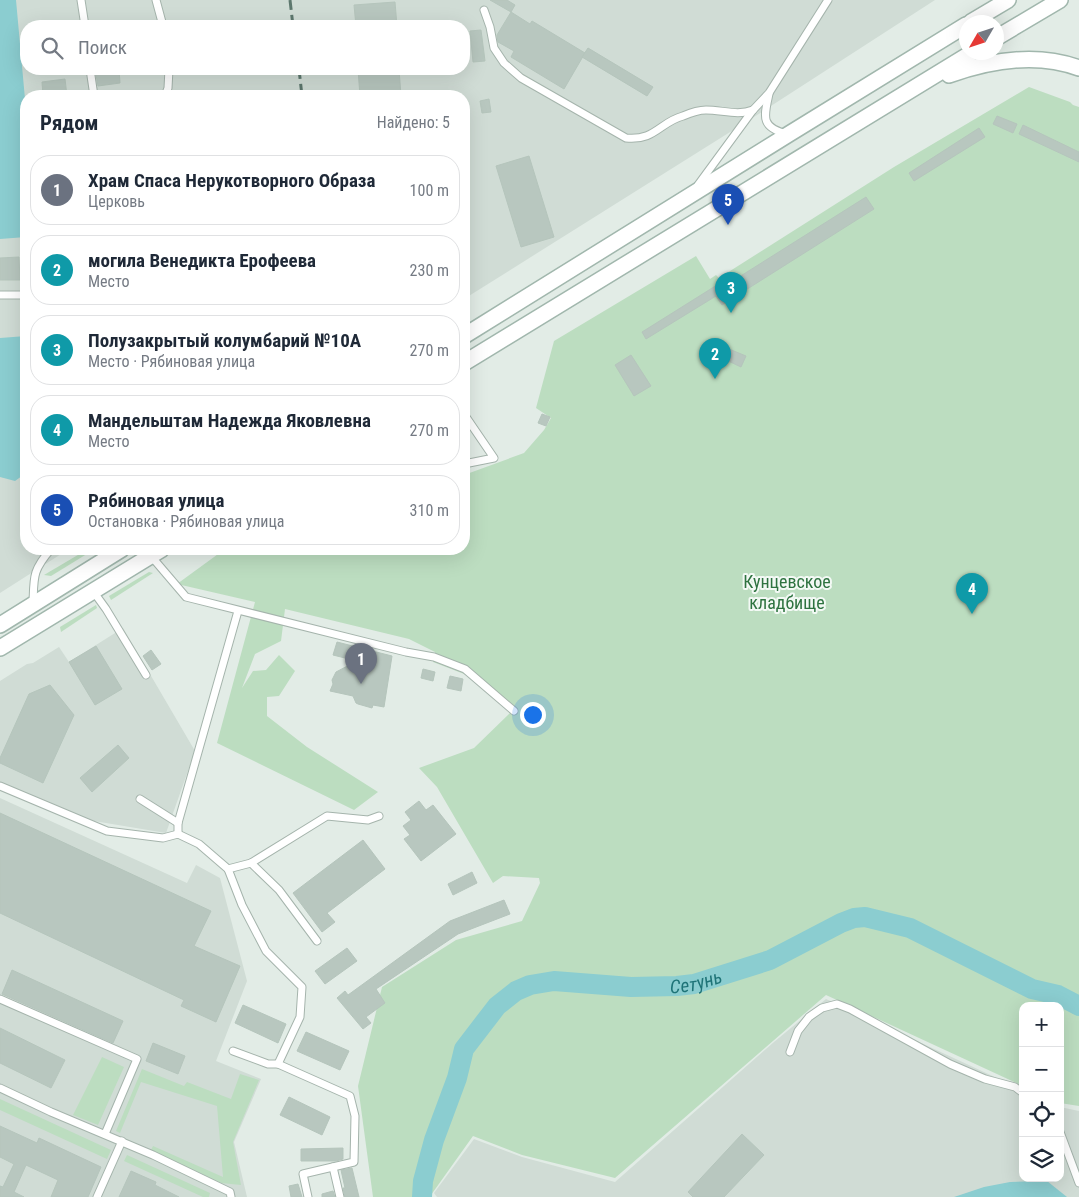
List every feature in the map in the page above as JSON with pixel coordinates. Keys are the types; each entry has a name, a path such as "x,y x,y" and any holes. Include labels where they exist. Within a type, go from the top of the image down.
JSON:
{"main road":[{"path":"1004,33 1060,0"},
{"path":"982,15 1005,1"},
{"path":"470,332 959,30"},
{"path":"918,86 1000,60 1040,59 1079,68"},
{"path":"470,359 960,60"},
{"path":"0,625 112,555"},
{"path":"0,648 152,555"}],"lane":[{"path":"81,0 84,20"},
{"path":"156,0 161,20"},
{"path":"691,195 753,110 769,94 828,0"},
{"path":"484,10 490,26 494,48 504,63 521,78 626,138 637,139 650,135 680,116 704,110 745,113 753,110"},
{"path":"91,75 93,90"},
{"path":"167,90 169,75"},
{"path":"769,94 764,115 769,126 779,132 789,134"},
{"path":"0,294 20,295"},
{"path":"470,423 494,458 470,463"},
{"path":"33,605 37,566 47,555"},
{"path":"159,555 186,597 406,652 434,657 465,669 514,711"},
{"path":"93,591 146,675"},
{"path":"178,834 178,823 238,611"},
{"path":"0,786 107,831 163,838 178,834 199,844 228,869 242,905 266,951 302,987 300,1017 278,1064"},
{"path":"140,799 178,823"},
{"path":"228,869 251,863 327,816 368,820 379,816"},
{"path":"251,863 278,890 317,941"},
{"path":"0,999 137,1059 105,1134"},
{"path":"790,1052 798,1032 809,1017 822,1008 837,1004 850,1009 950,1064 985,1079 1016,1087 1022,1092"},
{"path":"233,1051 268,1064 278,1064 350,1096 354,1116 354,1162 303,1174 308,1197"},
{"path":"0,1088 51,1112 122,1141 230,1192 231,1197"},
{"path":"1062,1137 1079,1182"},
{"path":"97,1197 122,1141"},
{"path":"333,1167 340,1197"}],"shaded area":[{"path":"0,0 935,0 754,117 470,295 470,90 20,90 20,555 60,555 0,593"},
{"path":"123,628 195,751 166,833 94,821 0,783 0,681 59,647 69,662"},
{"path":"0,798 187,883 196,865 220,878 247,981 216,1061 261,1079 234,1142 247,1197 0,1197"},
{"path":"826,999 1019,1088 1019,1182 1064,1182 1064,1108 1079,1111 1079,1197 437,1197 434,1193 474,1139 522,1157 615,1182 774,1042"}],"green space":[{"name":"Кунцевское кладбище","path":"1029,87 1079,107 1079,1106 1064,1104 1064,1002 1019,1002 1019,1084 826,995 615,1178 522,1155 473,1136 431,1195 432,1197 373,1197 358,1086 382,987 456,940 522,921 540,883 539,878 503,876 493,883 437,787 419,768 474,748 510,713 472,677 433,662 435,652 409,639 285,609 281,641 255,654 242,688 253,671 266,670 279,655 295,671 279,696 267,697 267,716 307,747 378,792 354,810 217,743 255,602 177,584 217,555 470,555 470,473 524,453 544,430 551,418 536,408 554,341 696,256 710,279 716,275 719,278 894,167"},
{"path":"78,555 85,555 51,576 44,575"},
{"path":"149,572 153,573 111,600 109,596"},
{"path":"96,605 97,608 61,632 60,627"},
{"path":"102,1057 124,1067 98,1125 73,1115"},
{"path":"142,1069 184,1086 187,1082 231,1099 240,1074 259,1080 233,1142 241,1185 221,1183 151,1150 153,1146 223,1177 217,1106 141,1082 120,1133 116,1131"},
{"path":"0,1099 111,1150 107,1159 0,1110"},
{"path":"127,1155 210,1193 209,1197 203,1197 124,1161"}],"water":[{"path":"0,0 16,0 20,44 20,75 23,75 24,90 20,90 20,237 0,239"},
{"path":"20,336 20,477 15,481 0,477 0,338"},
{"path":"1010,1182 1048,1182 1067,1197 954,1197 984,1187"}],"building":[{"path":"490,0 507,0 515,5 511,12"},
{"path":"395,2 396,20 355,20 354,5"},
{"path":"511,12 530,24 532,21 585,53 564,89 511,57 514,51 498,42 497,35"},
{"path":"481,30 485,61 473,62 470,31"},
{"path":"588,48 653,87 647,96 582,57"},
{"path":"96,75 119,75 120,83 98,86"},
{"path":"358,75 399,75 401,90 360,90"},
{"path":"65,79 66,90 43,90 42,82"},
{"path":"489,99 491,112 482,113 480,101"},
{"path":"997,116 1017,124 1013,133 993,124"},
{"path":"1023,125 1079,152 1079,162 1019,134"},
{"path":"979,128 985,137 914,181 909,173"},
{"path":"529,156 554,237 521,247 496,166"},
{"path":"866,197 874,209 722,305 716,296 646,339 642,332 717,285 720,289"},
{"path":"19,257 20,280 0,280 0,258"},
{"path":"729,349 746,356 741,367 724,359"},
{"path":"631,355 651,386 634,396 615,365"},
{"path":"542,414 550,417 546,426 538,423"},
{"path":"337,642 392,656 384,707 373,705 372,708 358,704 353,696 330,691 336,672 357,661 333,655"},
{"path":"96,646 122,689 95,705 69,662"},
{"path":"151,650 161,664 152,670 143,656"},
{"path":"423,669 435,672 433,681 421,678"},
{"path":"450,676 463,679 461,691 447,688"},
{"path":"50,685 74,715 43,783 0,763 0,758 29,694"},
{"path":"118,745 129,758 92,792 80,778"},
{"path":"419,801 426,810 433,805 456,834 421,861 404,839 410,835 403,826 411,820 405,812"},
{"path":"0,813 211,911 194,946 240,966 216,1022 181,1006 184,1000 0,913"},
{"path":"363,840 385,869 327,913 335,922 322,932 293,893"},
{"path":"472,872 477,883 453,895 448,884"},
{"path":"504,900 510,914 458,934 376,989 385,1003 366,1017 371,1023 363,1029 337,998 345,991 348,995 450,921"},
{"path":"347,948 357,961 325,984 315,971"},
{"path":"12,970 123,1021 113,1043 2,994"},
{"path":"243,1005 286,1024 278,1043 235,1023"},
{"path":"0,1028 65,1060 51,1088 0,1063"},
{"path":"306,1032 349,1051 340,1070 297,1051"},
{"path":"153,1043 185,1056 178,1074 146,1061"},
{"path":"289,1097 330,1117 322,1135 280,1115"},
{"path":"0,1126 37,1143 39,1138 101,1167 88,1197 51,1197 58,1180 26,1165 14,1192 24,1197 0,1197 0,1186 3,1187 14,1164 0,1157"},
{"path":"742,1134 764,1155 724,1197 693,1197 688,1192"},
{"path":"343,1148 343,1159 336,1161 301,1161 301,1149"},
{"path":"352,1168 359,1197 345,1197 341,1170"},
{"path":"131,1171 156,1182 155,1185 179,1197 119,1197"},
{"path":"298,1184 302,1197 291,1197 289,1186"},
{"path":"333,1191 335,1197 322,1197 322,1194"}],"waterway":[{"name":"Сетунь","path":"422,1197 423,1181 434,1140 457,1078 464,1049 497,1006 516,991 530,985 554,981 631,987 694,984 770,960 841,923 854,918 865,917 910,928 1032,989 1058,995 1079,1006"}],"railway":[{"path":"290,0 292,20"},
{"path":"300,75 301,90"}],"place":[{"name":"Рябиновая улица","path":"728,225"},
{"name":"Полузакрытый колумбарий №10А","path":"731,313"},
{"name":"могила Венедикта Ерофеева","path":"715,379"},
{"name":"Мандельштам Надежда Яковлевна","path":"972,614"},
{"name":"Храм Спаса Нерукотворного Образа","path":"361,684"}]}
